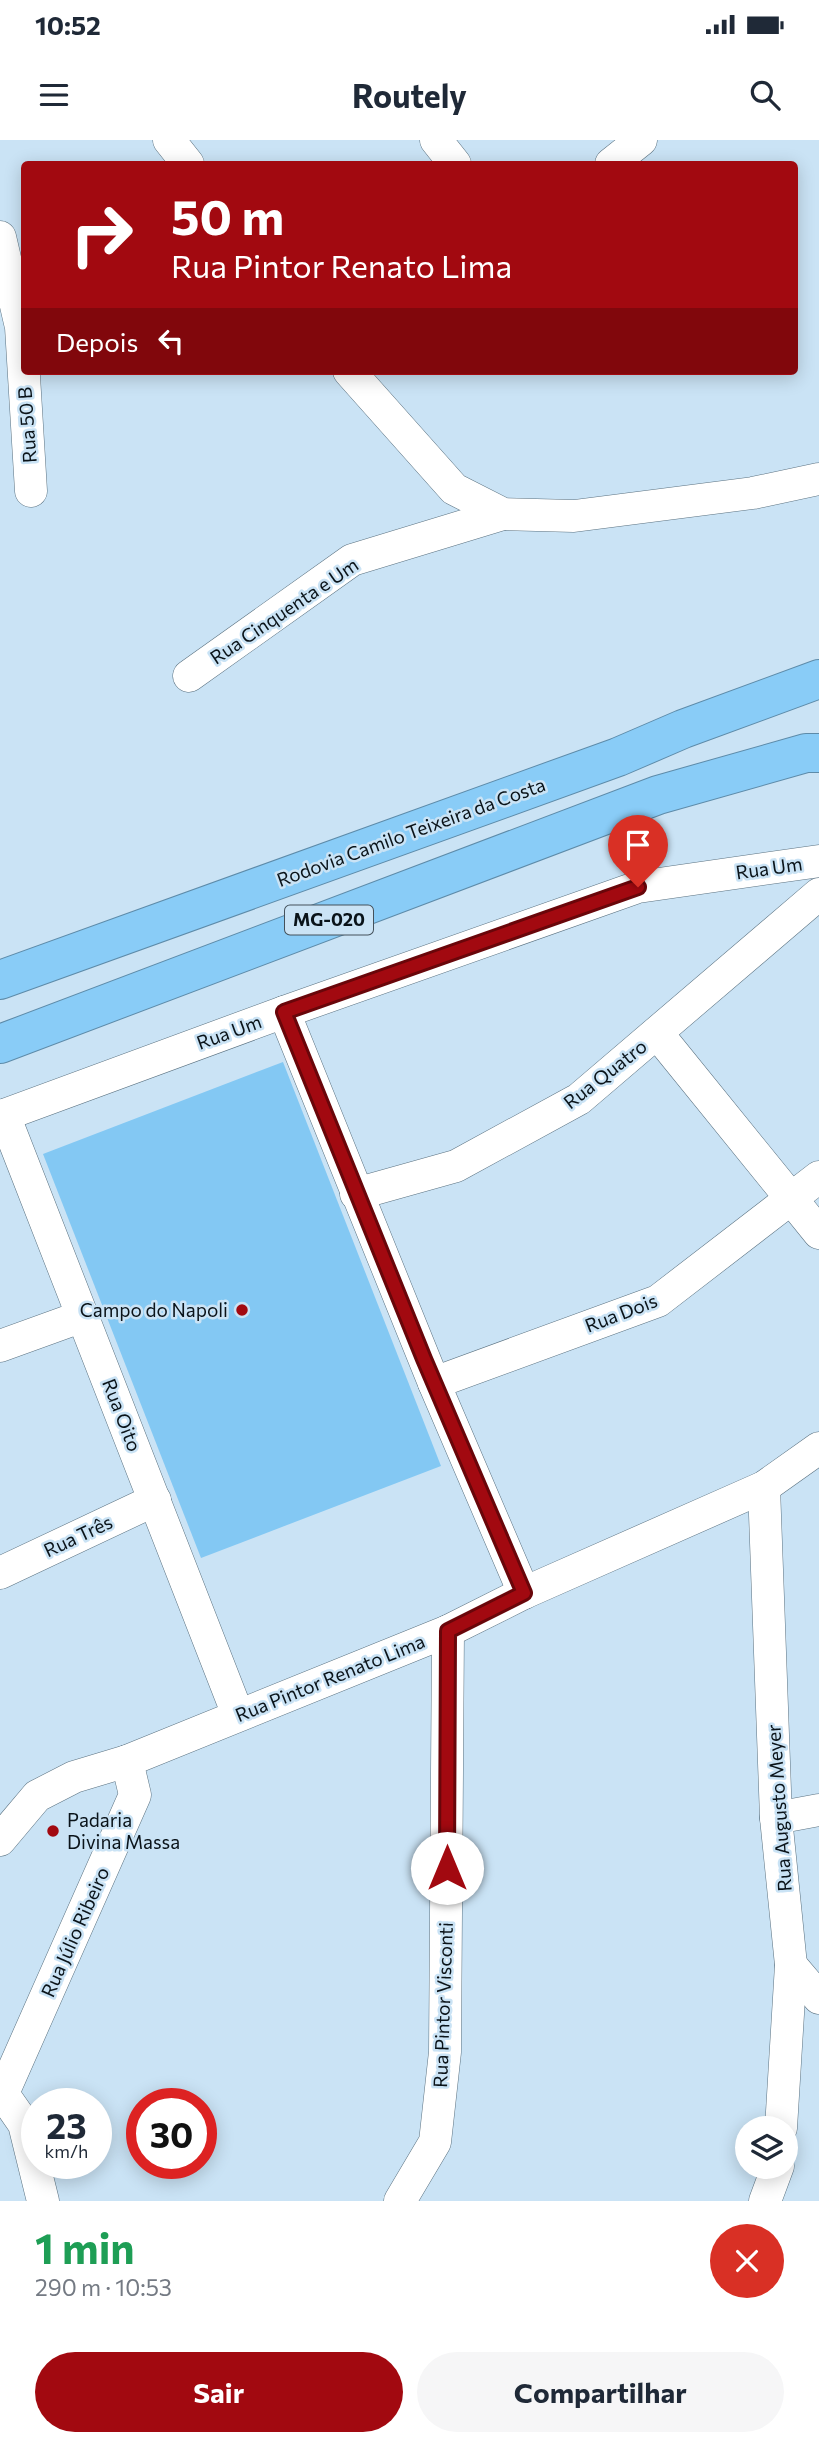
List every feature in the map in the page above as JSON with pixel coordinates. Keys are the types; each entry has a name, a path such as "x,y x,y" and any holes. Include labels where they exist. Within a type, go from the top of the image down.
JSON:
{"highway":[{"name":"Rodovia Camilo Teixeira da Costa","path":"0,980 618,757 683,729 819,679"},
{"name":"MG-020","path":"0,1044 658,795 806,753 819,753"}],"street":[{"path":"169,140 186,161"},
{"path":"436,140 453,161"},
{"path":"615,161 641,140"},
{"name":"Rua 50 B","path":"0,237 21,342"},
{"name":"Rua 50 B","path":"23,375 31,491"},
{"name":"Rua Cinquenta e Um","path":"356,375 454,489 503,514"},
{"name":"Rua Cinquenta e Um","path":"189,676 352,560 503,514 574,516 753,492 819,479"},
{"name":"Rua Um","path":"2,1118 284,1012 638,887 819,861"},
{"name":"Rua Quatro","path":"356,1194 456,1166 579,1099 819,894"},
{"path":"284,1012 356,1194 524,1593"},
{"path":"657,1033 819,1233"},
{"name":"Rua Oito","path":"2,1118 83,1316 238,1715"},
{"name":"Rua Dois","path":"434,1382 659,1301 819,1177"},
{"path":"0,1346 83,1316"},
{"name":"Rua Pintor Renato Lima","path":"0,1840 37,1796 74,1777 127,1761 448,1631 524,1593 764,1487 819,1448"},
{"name":"Rua Augusto Meyer","path":"764,1487 776,1818 791,1965 782,2116"},
{"name":"Rua Três","path":"0,1573 155,1500"},
{"name":"Rua Pintor Visconti","path":"400,2201 435,2143 445,2052 448,1631"},
{"name":"Rua Júlio Ribeiro","path":"1,2097 135,1795 127,1761"},
{"path":"776,1818 819,1810"},
{"path":"791,1965 819,1998"},
{"path":"1,2097 24,2124 43,2201"},
{"path":"765,2201 773,2179"}],"shaded area":[{"name":"Campo do Napoli","path":"283,1062 441,1466 201,1558 43,1154"}],"place":[{"name":"Campo do Napoli","path":"242,1310"},
{"name":"Padaria Divina Massa","path":"53,1831"}],"route":[{"path":"447,1868 448,1631 524,1593 424,1359 284,1012 638,887"}]}
